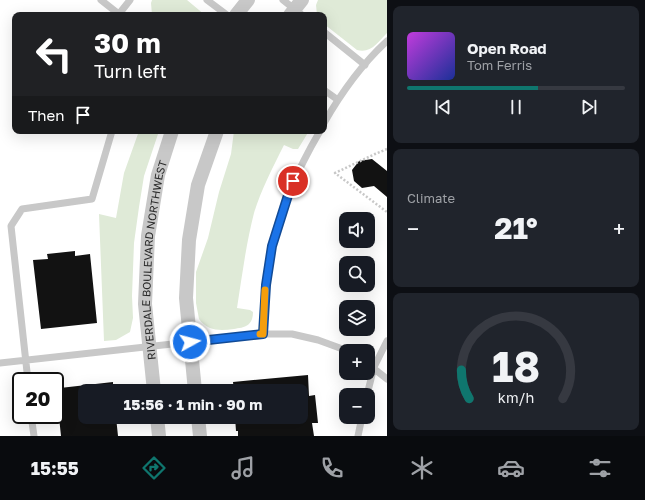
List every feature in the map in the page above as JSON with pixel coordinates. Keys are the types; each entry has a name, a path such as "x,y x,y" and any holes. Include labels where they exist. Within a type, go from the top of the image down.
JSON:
{"street":[{"path":"238,12 248,0"},
{"name":"RIVERDALE BOULEVARD NORTHWEST","path":"153,384 145,304 148,236 158,175 171,134"},
{"path":"194,384 186,298 189,240 198,185 216,134"},
{"path":"158,424 159,436"},
{"path":"199,424 200,436"}],"lane":[{"path":"101,0 116,12"},
{"path":"121,12 130,0"},
{"path":"207,0 223,12"},
{"path":"283,0 297,10"},
{"path":"327,34 365,65"},
{"path":"327,118 338,100 365,65 387,41"},
{"path":"327,92 338,100"},
{"path":"27,372 11,226 22,209 92,199 111,134"},
{"path":"263,334 266,285 272,246 290,189 307,153 318,134"},
{"path":"0,363 263,334 292,334 318,340 339,348"},
{"path":"375,360 387,341"},
{"path":"375,369 387,379"},
{"path":"32,424 34,436"},
{"path":"358,436 361,424"}],"path":[{"path":"387,149 335,173 387,212"}],"green space":[{"path":"152,0 187,0 201,12 152,12"},
{"path":"318,0 387,0 387,33 370,49 362,51 357,50 327,26 327,12 317,12 316,5"},
{"path":"138,134 158,134 144,176 139,207 134,243 132,296 133,318 130,332 116,340 104,341 99,214 116,218 124,173"},
{"path":"234,134 307,134 298,149 293,149 284,145 264,187 254,213 246,248 237,308 250,310 253,312 252,320 244,327 219,330 206,326 199,319 196,303 196,272 208,238 219,192 231,154"}],"building":[{"path":"372,159 387,171 387,197 374,186 362,188 354,181 352,170 359,161"},
{"path":"75,251 75,256 90,254 97,323 41,329 33,260 48,259 47,254"},
{"path":"308,375 309,396 315,395 318,423 312,423 314,436 238,436 236,424 308,424 308,384 233,384 233,382"},
{"path":"113,382 113,384 95,384"},
{"path":"78,386 78,424 117,424 118,436 61,436 60,424 64,424 64,388"}],"slow traffic":[{"path":"260,334 263,334 265,290"}],"route":[{"path":"190,342 263,334 266,285 272,246 293,181"}]}
